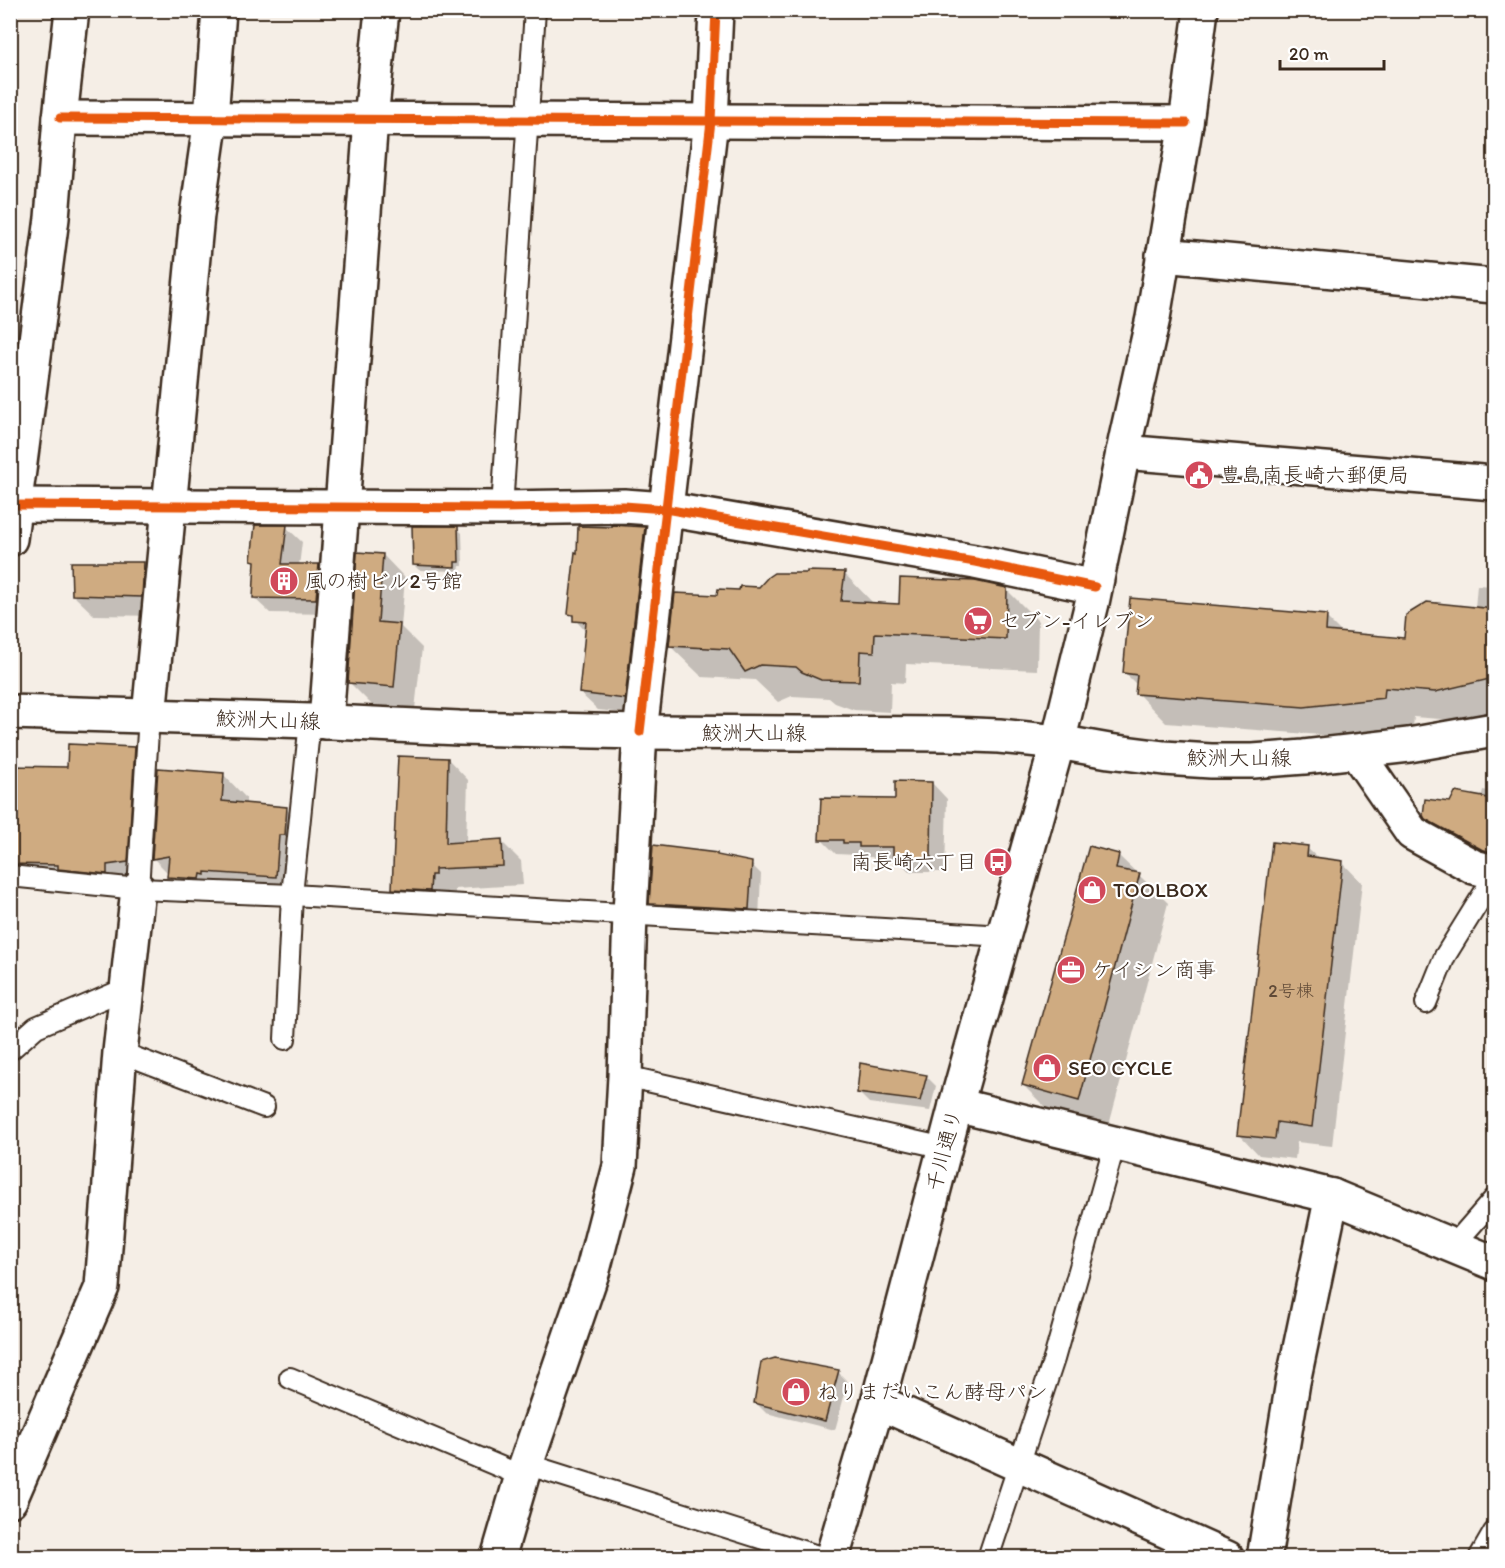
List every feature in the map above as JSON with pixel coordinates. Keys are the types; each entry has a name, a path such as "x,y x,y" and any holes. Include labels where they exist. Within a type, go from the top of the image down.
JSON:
{"street":[{"path":"10,539 12,506 52,218 72,10"},
{"path":"149,716 196,214 211,118 219,10"},
{"path":"318,721 341,507 371,119 382,10"},
{"path":"498,1557 524,1470 593,1270 620,1166 640,732 711,121 716,10"},
{"name":"千川通り","path":"832,1557 878,1402 956,1105 1059,742 1153,318 1186,123 1201,10"},
{"path":"60,118 1186,123"},
{"path":"1163,255 1494,286"},
{"path":"1123,452 1494,483"},
{"path":"12,506 502,508 624,506 665,509 975,562 1095,587"},
{"name":"鮫洲大山線","path":"10,712 318,721 459,728 999,736 1059,742 1164,758 1211,761 1304,758 1419,743 1494,730"},
{"path":"1356,752 1412,833 1473,867 1494,872"},
{"path":"10,1500 102,1287 120,1052 138,889"},
{"path":"956,1105 1332,1196 1494,1263"},
{"path":"1264,1557 1293,1382 1332,1196"},
{"path":"878,1402 1227,1557"}],"lane":[{"path":"502,508 535,10"},
{"path":"138,889 149,716"},
{"path":"285,1039 292,895 318,721"},
{"path":"10,876 138,889 630,913 1005,936"},
{"path":"1426,1003 1445,956 1494,877"},
{"path":"10,1050 36,1027 127,988"},
{"path":"120,1052 264,1107"},
{"path":"625,1076 945,1148"},
{"path":"988,1557 1054,1359 1115,1143"},
{"path":"1453,1245 1494,1199"},
{"path":"290,1378 524,1470 824,1557"},
{"path":"1479,1557 1494,1532"}],"building":[{"name":"風の樹ビル2号館","path":"255,525 287,525 282,564 319,564 316,599 253,598 255,561 251,560"},
{"path":"612,525 645,527 625,699 579,693 586,622 573,621 573,615 568,614 575,552 577,553 578,526 612,527"},
{"path":"412,526 458,526 459,562 455,562 455,567 413,565"},
{"path":"357,552 383,554 378,622 400,624 394,687 348,683"},
{"path":"71,562 144,562 142,597 72,595"},
{"path":"807,571 845,572 841,601 899,604 900,578 975,581 1007,588 1006,639 875,633 874,652 860,651 859,681 821,680 796,667 760,665 745,672 729,649 669,646 675,593 717,595 718,589 739,590 740,586 759,587 774,573 807,573"},
{"path":"1130,598 1327,615 1326,631 1404,638 1406,615 1427,602 1494,609 1494,678 1435,692 1385,688 1384,698 1304,707 1135,694 1137,675 1123,673"},
{"path":"68,744 135,747 128,862 107,865 107,874 58,869 58,865 10,864 10,766 67,767"},
{"path":"398,756 448,758 446,843 502,839 503,866 435,869 435,875 431,875 430,891 392,889"},
{"path":"158,768 224,773 222,801 287,807 285,835 279,835 276,877 205,872 205,875 201,874 200,879 167,877 169,856 152,859"},
{"path":"895,781 932,782 931,858 893,857 893,847 859,847 859,843 843,843 843,840 819,840 821,798 895,799"},
{"path":"1455,792 1494,799 1494,853 1481,849 1425,819 1423,815 1425,799 1450,802"},
{"path":"1272,842 1308,846 1307,856 1343,861 1312,1127 1277,1122 1275,1139 1237,1135"},
{"path":"653,845 717,853 717,855 752,862 749,909 649,904"},
{"path":"1089,846 1119,854 1116,869 1140,873 1079,1101 1022,1085"},
{"path":"860,1063 927,1075 920,1101 857,1093"},
{"path":"775,1358 839,1370 825,1421 754,1403 761,1362"}],"cycle path":[{"path":"640,732 711,121 716,10"},
{"path":"60,118 1186,123"},
{"path":"10,505 502,508 624,506 665,509 975,562 1095,587"}],"place":[{"name":"豊島南長崎六郵便局","path":"1199,475"},
{"name":"風の樹ビル2号館","path":"284,581"},
{"name":"セブン-イレブン","path":"978,621"},
{"name":"南長崎六丁目","path":"998,862"},
{"name":"TOOLBOX","path":"1092,890"},
{"name":"ケイシン商事","path":"1071,970"},
{"name":"SEO CYCLE","path":"1047,1068"},
{"name":"ねりまだいこん酵母パン","path":"796,1392"}]}
